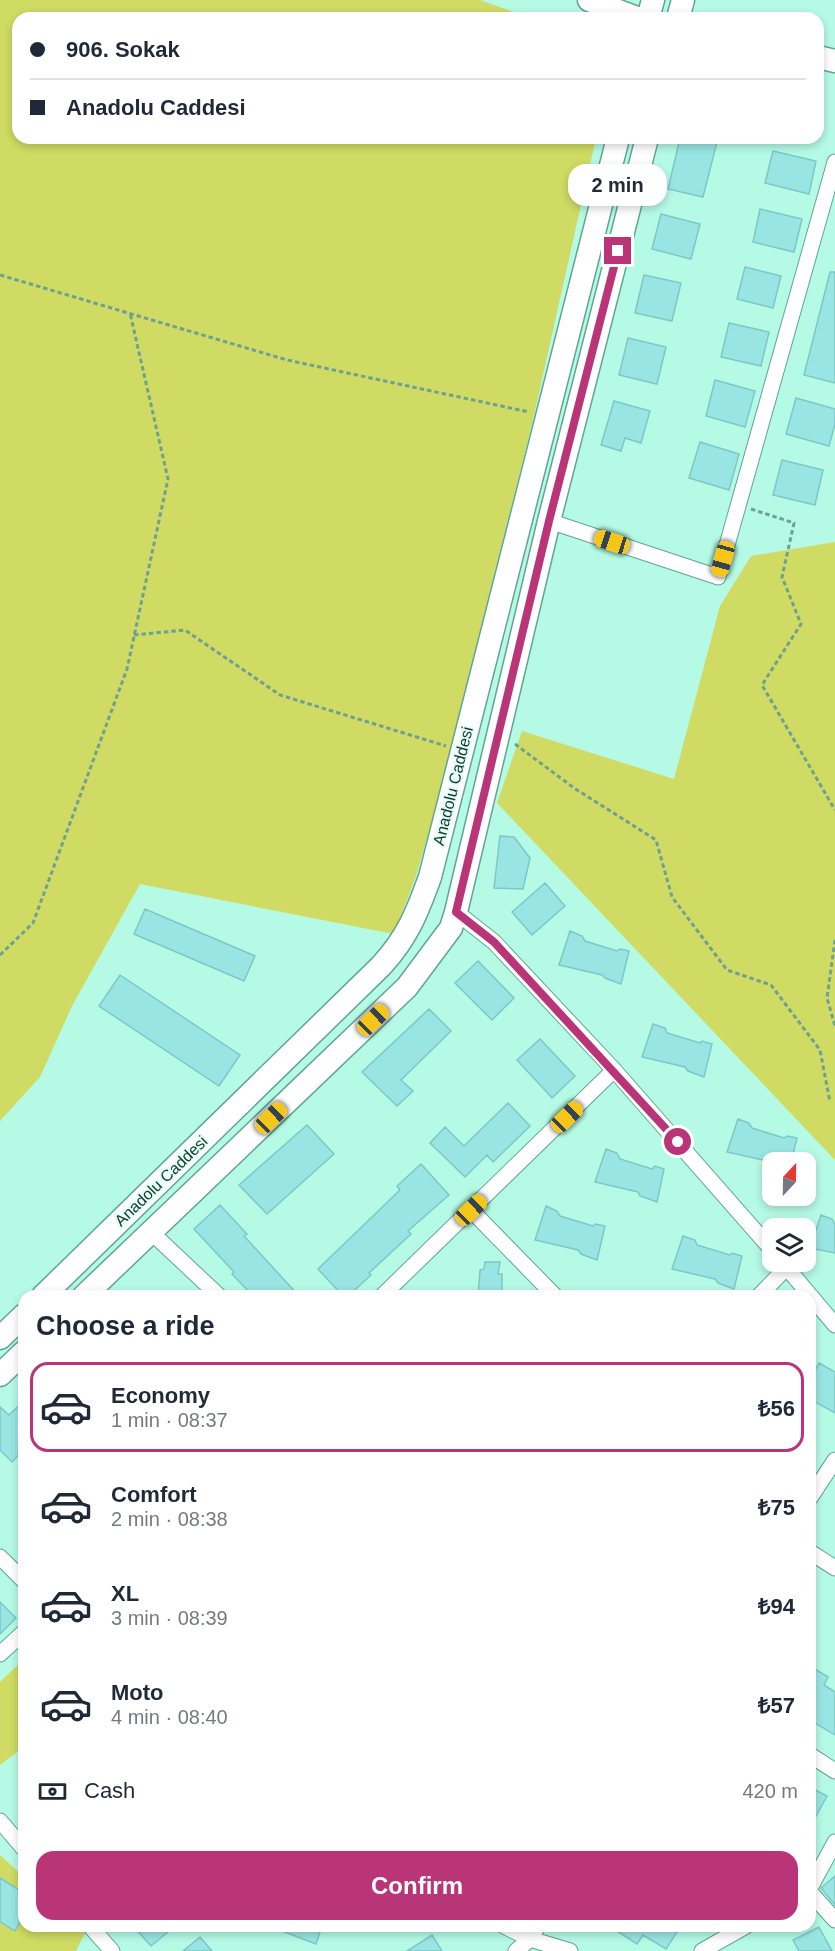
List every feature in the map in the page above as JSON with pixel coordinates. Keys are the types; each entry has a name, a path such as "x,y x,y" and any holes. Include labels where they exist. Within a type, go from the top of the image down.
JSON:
{"main road":[{"path":"589,0 622,12"},
{"name":"Anadolu Caddesi","path":"49,1290 402,944 430,877 616,144"},
{"name":"Anadolu Caddesi","path":"90,1290 407,987 451,928 549,521 645,144"},
{"path":"0,1338 18,1321"},
{"path":"0,1375 18,1358"}],"street":[{"path":"549,521 718,578 835,162"},
{"path":"456,912 494,942 614,1070 762,1239"},
{"path":"388,1290 614,1070"},
{"path":"471,1210 549,1290"},
{"path":"152,1233 213,1290"},
{"path":"764,1290 778,1272"},
{"path":"792,1272 806,1290"},
{"path":"816,1302 835,1325"},
{"path":"816,1489 835,1460"},
{"path":"816,1556 835,1568"},
{"path":"0,1557 18,1575"},
{"path":"0,1654 18,1638"},
{"path":"816,1759 835,1771"},
{"path":"0,1821 18,1842"},
{"path":"816,1878 835,1842"},
{"path":"816,1897 835,1920"},
{"path":"95,1932 112,1951"},
{"path":"702,1951 735,1932"},
{"path":"516,1951 534,1933 570,1951"}],"path":[{"path":"0,275 287,360 548,415"},
{"path":"0,955 33,923 127,669 168,479 130,313"},
{"path":"738,505 794,523 782,577 801,624 762,686 835,810"},
{"path":"134,635 185,630 280,695 457,749"},
{"path":"499,732 574,788 656,840 672,897 727,970 771,986 820,1050 830,1102"},
{"path":"835,940 827,998 835,1026"}],"green space":[{"path":"0,0 480,0 513,12 12,12 12,144 595,144 532,424 433,817 416,876 394,934 140,884 72,1006 40,1077 0,1121"},
{"path":"835,542 835,1160 497,803 522,731 674,779 720,606 751,556"},
{"path":"18,1665 18,1752 0,1765 0,1682"},
{"path":"0,1855 18,1872 18,1932 85,1933 76,1951 0,1951"}],"building":[{"path":"679,144 716,144 703,197 668,189"},
{"path":"773,151 816,161 809,194 765,183"},
{"path":"760,209 802,219 794,252 753,242"},
{"path":"661,214 700,224 691,259 652,249"},
{"path":"745,267 781,276 773,308 737,299"},
{"path":"830,272 835,272 835,383 804,375"},
{"path":"644,275 681,283 672,321 635,313"},
{"path":"729,323 769,332 761,366 721,357"},
{"path":"628,338 666,347 657,384 619,375"},
{"path":"715,380 755,391 745,427 706,416"},
{"path":"796,398 835,409 835,424 829,446 786,434"},
{"path":"614,401 650,411 641,443 625,438 621,451 601,445"},
{"path":"700,442 739,454 729,490 689,478"},
{"path":"782,460 823,470 815,505 773,495"},
{"path":"500,836 514,837 530,858 523,889 494,888"},
{"path":"545,883 565,906 532,935 512,912"},
{"path":"145,909 255,956 244,981 134,934"},
{"path":"570,931 582,936 585,941 617,951 620,949 629,951 621,984 602,975 559,965"},
{"path":"478,961 514,998 492,1020 455,983"},
{"path":"120,975 240,1055 219,1086 99,1006"},
{"path":"429,1009 451,1031 401,1080 413,1091 397,1106 362,1072"},
{"path":"653,1024 665,1028 667,1033 700,1043 702,1041 712,1044 704,1077 688,1071 685,1067 642,1057"},
{"path":"540,1039 575,1076 552,1098 517,1060"},
{"path":"508,1103 530,1126 493,1162 487,1155 465,1177 430,1143 445,1127 464,1146"},
{"path":"738,1119 749,1123 752,1128 784,1138 787,1136 797,1138 794,1152 762,1152 762,1160 727,1152"},
{"path":"307,1125 334,1154 267,1214 239,1185"},
{"path":"606,1149 617,1153 620,1159 652,1169 655,1166 664,1169 657,1202 640,1196 638,1192 595,1182"},
{"path":"421,1164 449,1195 408,1231 411,1234 369,1273 371,1275 355,1290 337,1290 318,1269 400,1190 397,1186"},
{"path":"220,1205 247,1234 244,1236 294,1290 247,1290 232,1274 234,1272 194,1229"},
{"path":"546,1206 557,1211 560,1216 593,1226 595,1224 605,1226 597,1260 581,1254 578,1250 535,1240"},
{"path":"821,1215 832,1219 835,1225 835,1253 816,1249 816,1230"},
{"path":"683,1236 695,1240 697,1245 730,1255 732,1253 742,1256 734,1289 718,1283 715,1279 672,1269"},
{"path":"485,1262 500,1262 498,1274 502,1274 502,1290 478,1290 480,1270 484,1269"},
{"path":"819,1363 835,1372 835,1413 816,1402 816,1369"},
{"path":"0,1407 9,1415 18,1407 18,1456 12,1462 0,1450"},
{"path":"0,1602 16,1618 0,1634"},
{"path":"816,1670 828,1677 824,1685 835,1692 835,1735 816,1724"},
{"path":"816,1790 827,1796 816,1816"},
{"path":"835,1876 835,1905 821,1888"},
{"path":"0,1878 18,1889 18,1925 15,1931 0,1922"},
{"path":"819,1927 832,1951 799,1951 793,1940 809,1932 816,1932 816,1928"},
{"path":"138,1932 168,1932 151,1946"},
{"path":"285,1932 320,1932 316,1944"},
{"path":"618,1932 677,1932 666,1949 643,1935 637,1944"},
{"path":"432,1935 442,1951 407,1951"},
{"path":"200,1937 212,1951 183,1951"}],"route":[{"path":"618,251 549,521 456,912 494,942 678,1142"}]}
